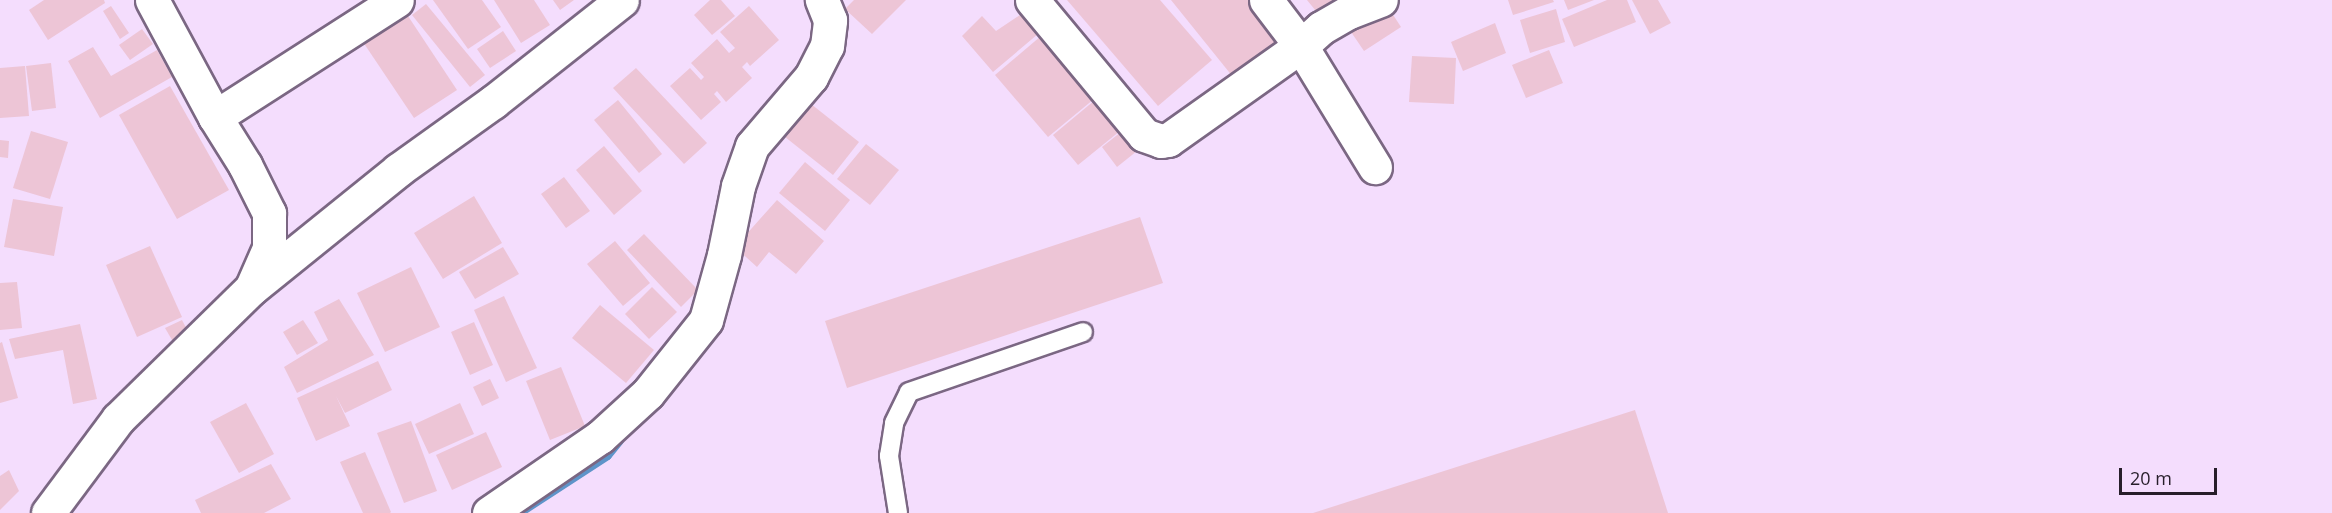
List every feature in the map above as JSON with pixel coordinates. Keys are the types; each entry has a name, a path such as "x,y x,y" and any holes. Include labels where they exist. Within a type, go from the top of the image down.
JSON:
{"street":[{"path":"152,0 215,117 245,165 269,213 269,248 252,288"},
{"path":"215,117 397,0"},
{"path":"489,513 600,437 648,393 706,320 724,255 738,186 752,146 811,77 827,46 830,20 822,0"},
{"path":"1032,0 1144,135 1154,140 1168,140 1301,46 1321,28 1349,12 1381,0"},
{"path":"1266,0 1301,46 1375,167"},
{"path":"48,513 118,419 252,288 398,170 493,102 617,2"}],"lane":[{"path":"898,513 890,456 894,423 909,392 1083,332"}],"building":[{"path":"44,0 104,0 105,3 48,40 29,10"},
{"path":"433,0 482,0 501,27 468,49"},
{"path":"494,0 534,0 550,25 521,43"},
{"path":"553,0 574,0 560,10"},
{"path":"710,0 721,0 735,16 712,35 694,15"},
{"path":"854,0 906,0 872,34 845,9"},
{"path":"1067,0 1160,0 1212,60 1158,106"},
{"path":"1171,0 1250,0 1281,39 1233,77"},
{"path":"1307,0 1340,0 1320,16"},
{"path":"1508,0 1553,0 1554,2 1513,15"},
{"path":"1564,0 1594,0 1568,10"},
{"path":"1607,0 1627,0 1636,22 1574,47 1562,19"},
{"path":"1632,0 1658,0 1671,23 1650,34"},
{"path":"426,4 485,75 470,87 412,15"},
{"path":"1386,4 1401,27 1364,51 1349,29"},
{"path":"111,6 129,33 120,39 103,11"},
{"path":"749,6 779,40 750,66 747,62 742,67 752,78 726,102 717,91 714,94 721,102 701,120 670,86 690,68 701,80 704,77 691,63 717,39 729,53 735,48 720,32"},
{"path":"1556,9 1565,42 1530,53 1520,20"},
{"path":"404,10 457,90 414,118 361,39"},
{"path":"1020,15 1038,34 993,72 962,36 982,16 996,31"},
{"path":"1495,23 1506,53 1463,71 1451,42"},
{"path":"142,29 153,44 130,60 119,45"},
{"path":"503,31 516,51 490,68 477,49"},
{"path":"1041,36 1094,99 1048,137 995,75"},
{"path":"93,47 111,76 157,50 172,77 100,118 68,61"},
{"path":"1549,50 1563,83 1526,98 1512,65"},
{"path":"1412,56 1456,58 1454,104 1409,102"},
{"path":"51,63 56,108 32,111 26,66"},
{"path":"25,66 29,116 0,118 0,68"},
{"path":"636,68 707,143 684,164 613,88"},
{"path":"170,86 229,190 177,219 119,115"},
{"path":"618,100 662,154 639,173 594,120"},
{"path":"806,100 859,142 833,175 780,133"},
{"path":"1095,100 1120,131 1078,165 1053,135"},
{"path":"31,131 68,142 50,199 13,188"},
{"path":"1121,132 1137,151 1117,167 1102,147"},
{"path":"0,140 9,141 8,158 0,157"},
{"path":"866,144 899,170 870,205 837,179"},
{"path":"604,146 642,191 614,215 576,170"},
{"path":"805,162 850,200 825,231 779,193"},
{"path":"564,177 590,211 566,228 541,194"},
{"path":"474,196 502,243 443,279 414,233"},
{"path":"13,199 63,207 54,256 4,247"},
{"path":"777,200 824,241 796,274 769,252 757,267 735,247"},
{"path":"1140,217 1163,283 847,388 825,321"},
{"path":"644,234 698,290 681,307 627,250"},
{"path":"615,241 650,283 623,306 587,264"},
{"path":"150,246 182,317 137,337 106,265"},
{"path":"503,247 519,274 475,299 459,272"},
{"path":"411,267 440,327 385,352 357,293"},
{"path":"17,282 22,328 0,330 0,283"},
{"path":"652,287 677,312 649,339 625,314"},
{"path":"504,296 537,368 506,382 474,310"},
{"path":"339,299 374,355 297,393 284,367 328,340 314,312"},
{"path":"600,305 654,350 626,383 572,338"},
{"path":"182,320 191,337 175,345 165,328"},
{"path":"303,320 318,343 297,355 283,332"},
{"path":"474,322 493,365 470,375 451,332"},
{"path":"80,324 97,399 73,404 63,350 15,359 9,339"},
{"path":"2,342 18,398 0,403 0,343"},
{"path":"378,361 392,390 345,413 336,396 350,426 316,441 297,398"},
{"path":"561,367 585,426 550,440 526,381"},
{"path":"490,379 499,398 482,406 473,387"},
{"path":"246,403 274,454 239,473 210,422"},
{"path":"460,403 474,434 429,454 415,424"},
{"path":"1635,410 1668,513 1313,513"},
{"path":"411,421 437,491 404,503 377,433"},
{"path":"486,432 502,467 452,490 436,455"},
{"path":"365,452 390,513 363,513 340,462"},
{"path":"271,464 291,499 264,513 201,513 195,500"},
{"path":"9,470 19,491 0,510 0,476"}],"waterway":[{"path":"518,513 607,455 619,440"}]}
